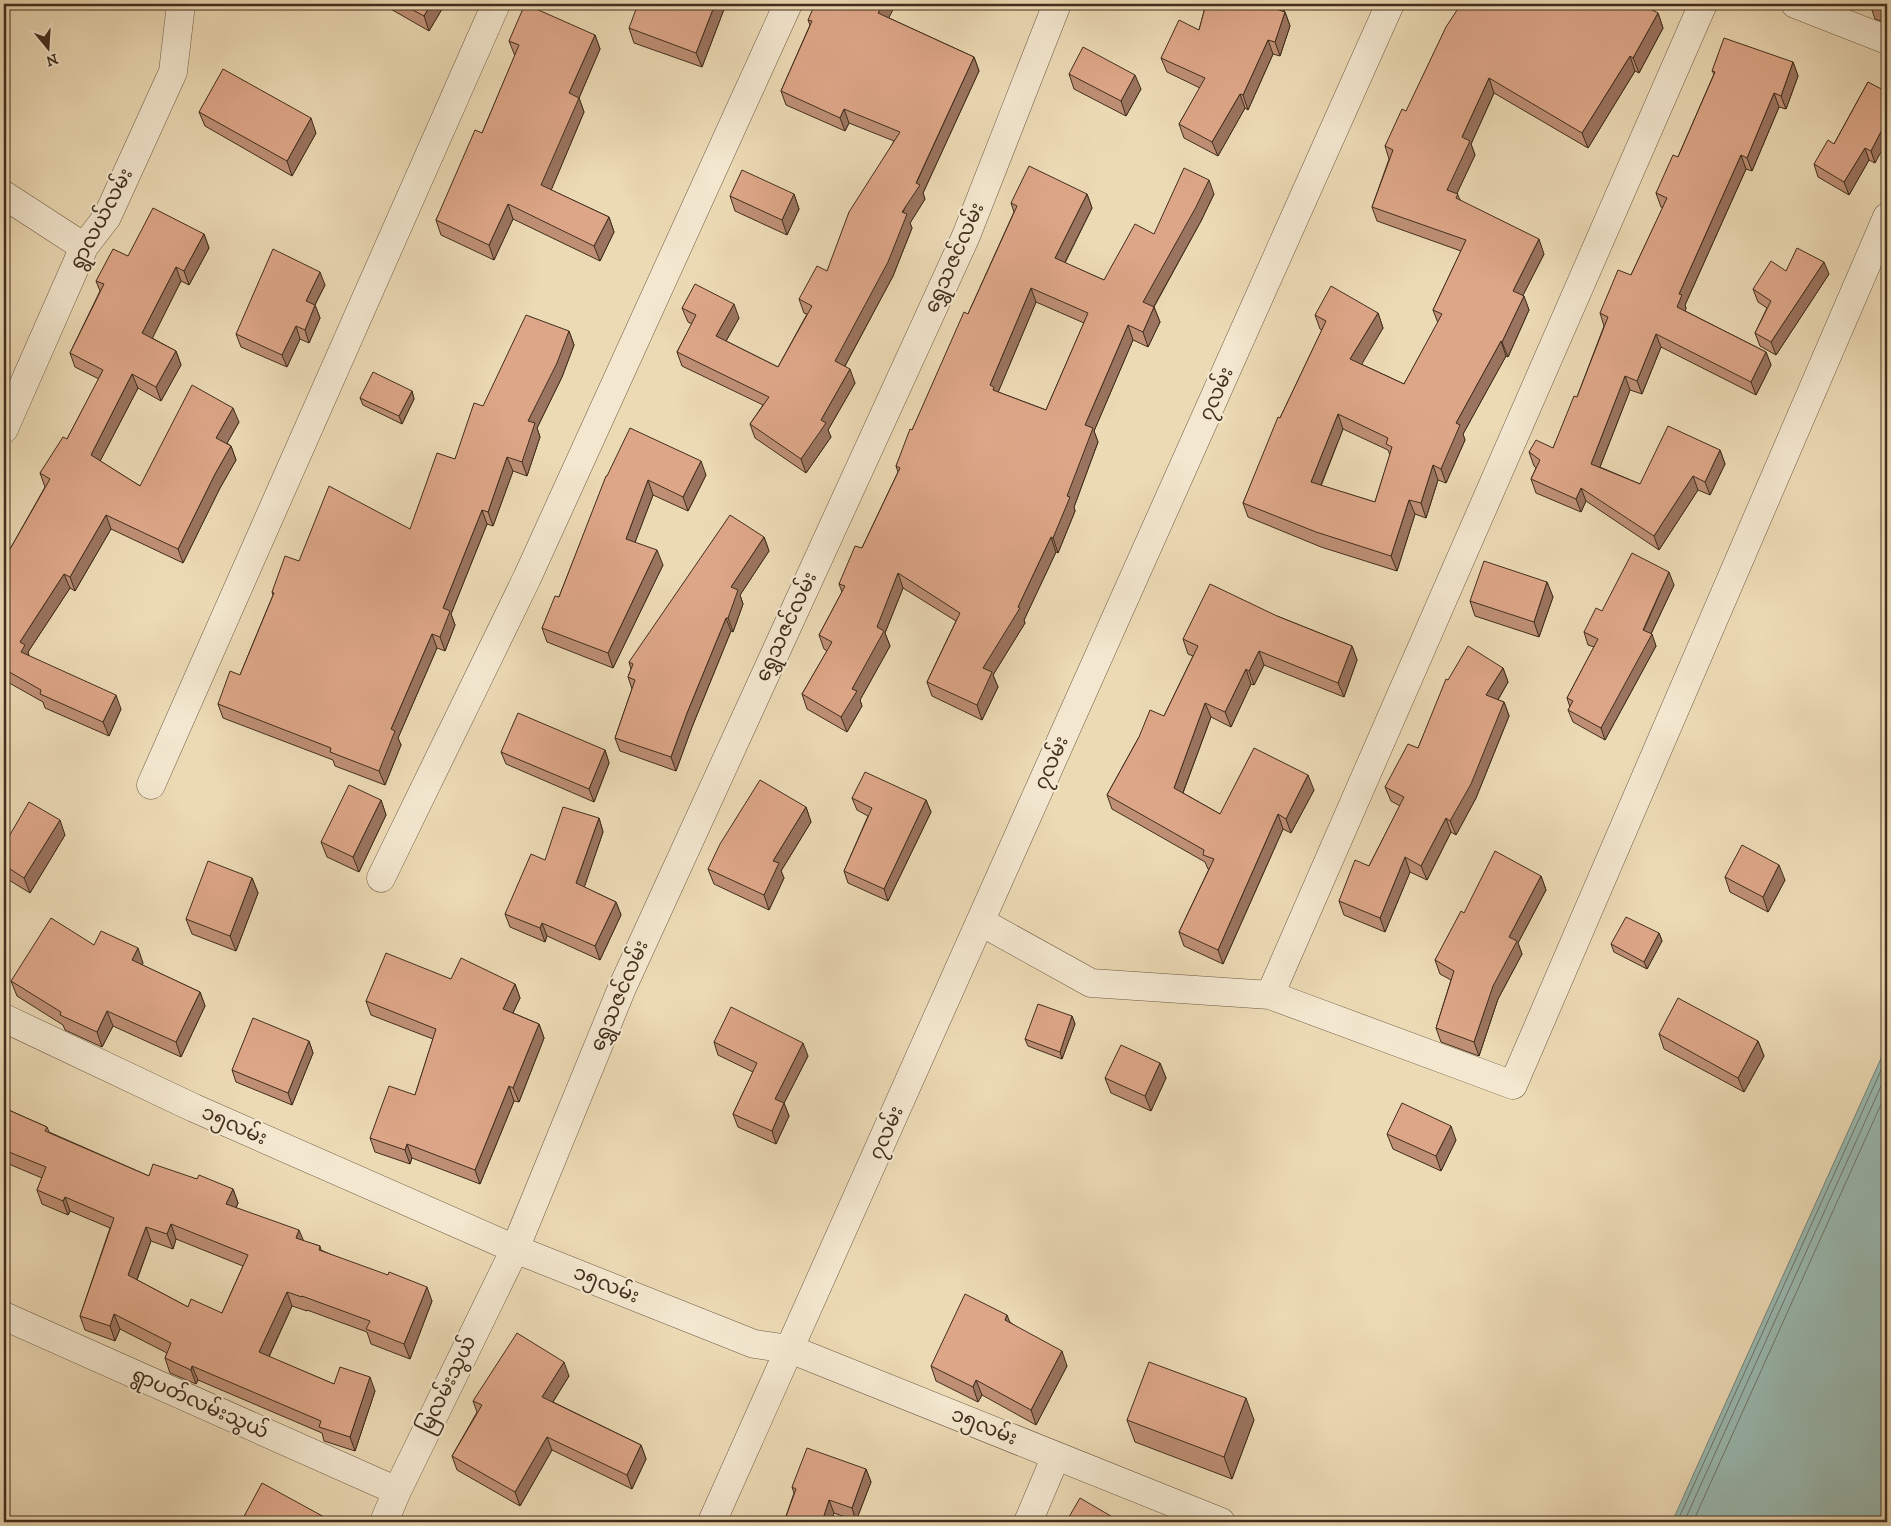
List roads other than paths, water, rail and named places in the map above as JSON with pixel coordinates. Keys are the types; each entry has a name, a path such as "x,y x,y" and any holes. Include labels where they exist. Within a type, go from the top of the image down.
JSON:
{"street":[{"name":"ရွာလယ်လမ်း","path":"4,429 84,247 107,217 173,72 181,4"},
{"path":"151,785 496,4"},
{"path":"381,878 527,578 788,4"},
{"name":"ရွှေသဇင်လမ်း","path":"515,1249 622,988 966,236 1057,4"},
{"name":"၇လမ်း","path":"712,1522 1390,4"},
{"path":"1270,995 1703,4"},
{"path":"1795,4 1887,40"},
{"path":"4,195 84,247"},
{"path":"981,922 1091,982 1270,995 1513,1085 1887,217"},
{"name":"၁၅လမ်း","path":"4,1018 194,1108 515,1249 754,1344 790,1349 1221,1522"},
{"name":"မြလမ်းသွယ်","path":"384,1522 397,1491 515,1249"},
{"name":"ရွာပတ်လမ်းသွယ်","path":"4,1316 397,1491"},
{"path":"1028,1522 1056,1456"}],"water":[{"path":"1887,1045 1887,1522 1672,1522"}]}
